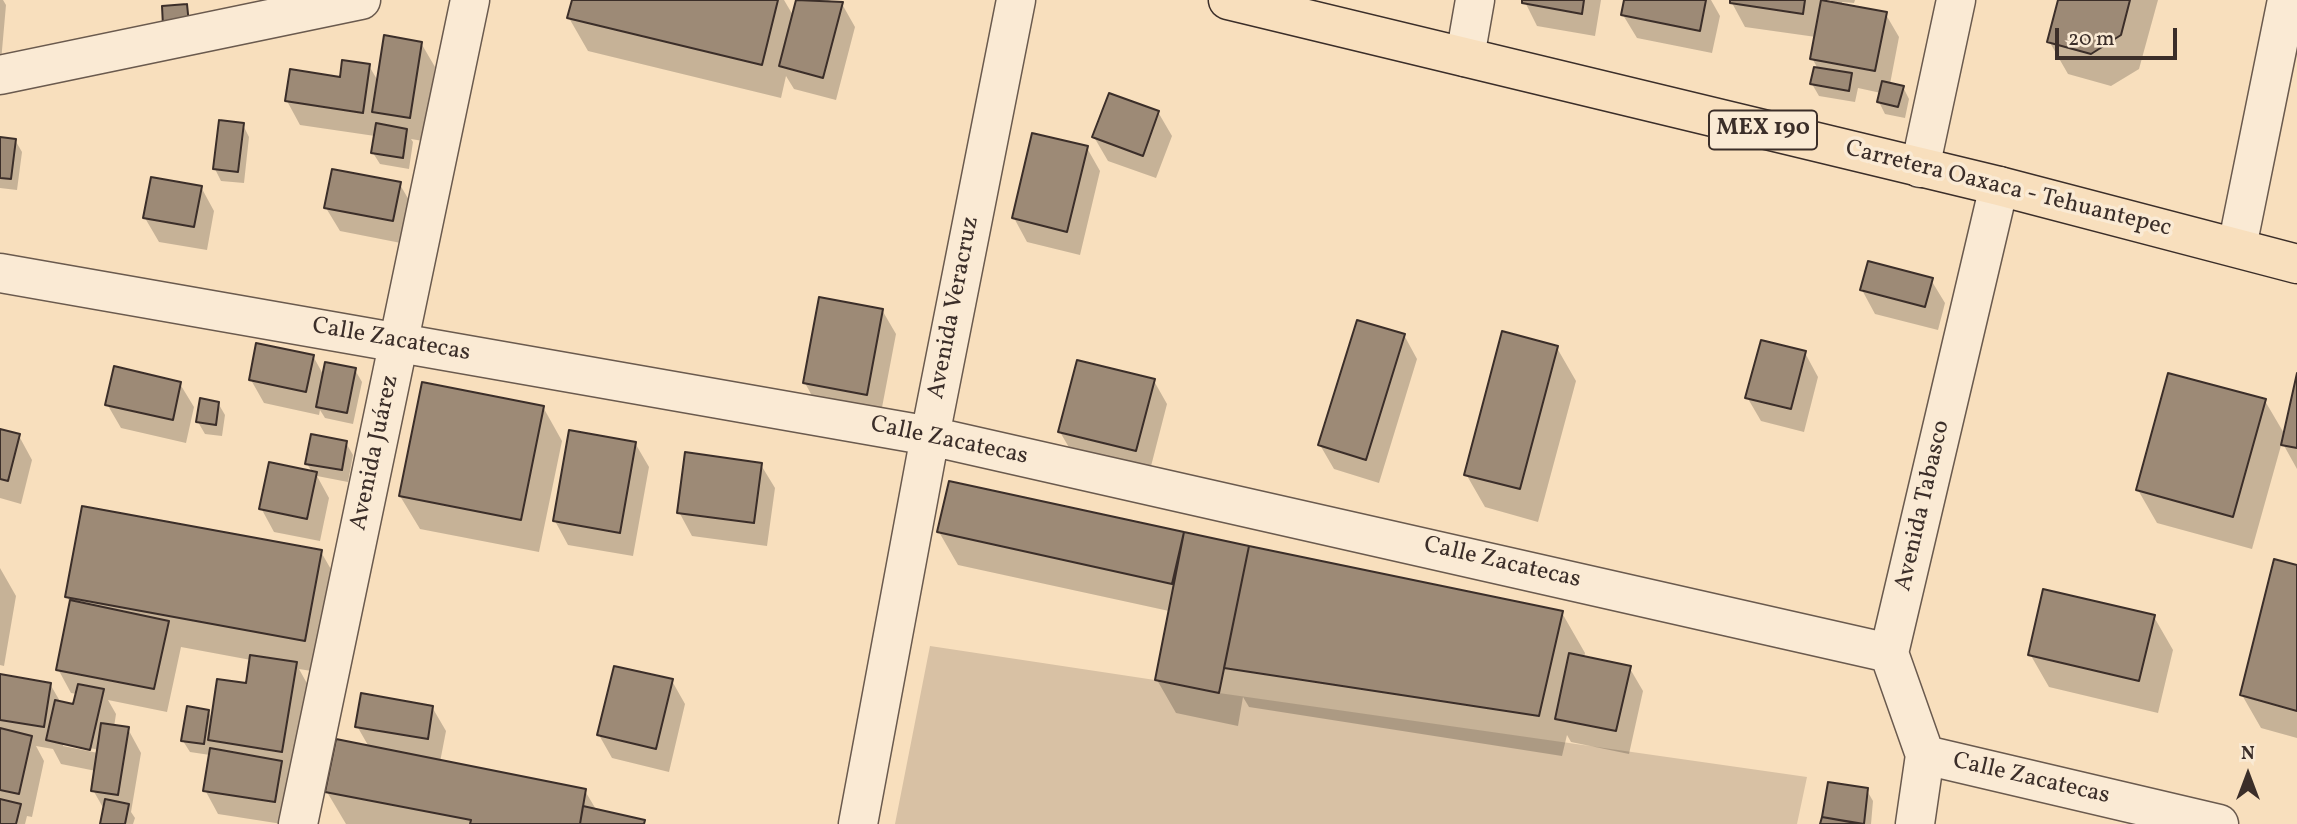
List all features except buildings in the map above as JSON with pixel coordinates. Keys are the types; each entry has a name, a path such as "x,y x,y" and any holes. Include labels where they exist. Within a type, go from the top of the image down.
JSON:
{"main road":[{"name":"Carretera Oaxaca - Tehuantepec","path":"1228,0 1999,186 2297,264"}],"street":[{"path":"0,75 361,0"},
{"name":"Avenida Juárez","path":"298,824 470,0"},
{"name":"Avenida Veracruz","path":"858,824 930,436 1016,0"},
{"path":"1465,57 1475,0"},
{"path":"2237,247 2287,0"},
{"path":"1920,168 1956,3"},
{"name":"Avenida Tabasco","path":"1889,653 1999,186"},
{"name":"Calle Zacatecas","path":"0,273 930,436 1889,653"},
{"path":"1889,653 1925,755 1914,824"},
{"name":"Calle Zacatecas","path":"1925,755 2219,824"}],"shaded area":[{"path":"930,646 1155,680 1219,693 1807,777 1797,824 895,824"}]}
